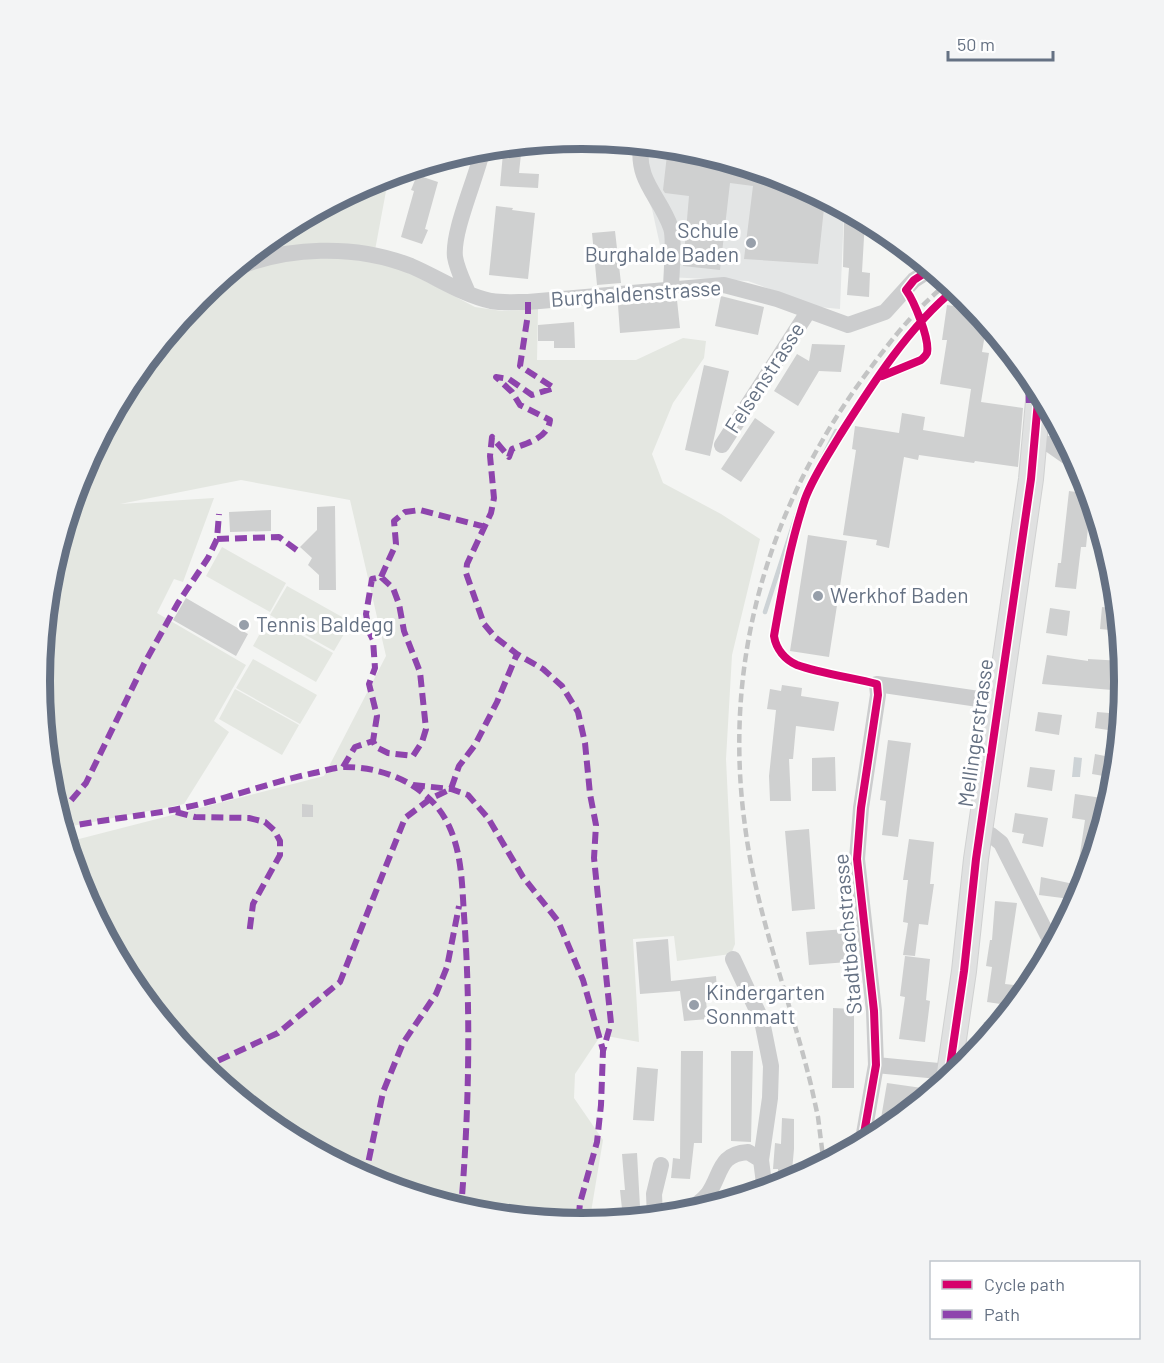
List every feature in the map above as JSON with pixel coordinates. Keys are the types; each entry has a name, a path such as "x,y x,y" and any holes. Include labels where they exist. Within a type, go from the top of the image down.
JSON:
{"main road":[{"name":"Mellingerstrasse","path":"950,1066 980,831 1035,444 1038,407"}],"street":[{"path":"640,153 639,160 647,184 672,229 671,290"},
{"path":"468,292 457,266 455,250 480,159"},
{"name":"Burghaldenstrasse","path":"254,262 288,254 317,251 376,256 408,265 493,301 520,302 724,285 777,299 848,325 885,312 914,280 924,274"},
{"name":"Felsenstrasse","path":"722,445 808,312"},
{"path":"1035,444 1049,444 1064,454"},
{"name":"Stadtbachstrasse","path":"864,1133 876,1065 874,1011 857,859 861,808 878,684 999,702"},
{"path":"980,831 991,835 1001,843 1049,938"},
{"path":"733,959 762,1021 771,1066 770,1098 760,1160 764,1182"},
{"path":"876,1065 941,1075"},
{"path":"704,1200 723,1163 731,1155 748,1152 760,1160"},
{"path":"655,1209 654,1194 661,1165"}],"shaded area":[{"name":"Schule Burghalde Baden","path":"635,152 686,159 720,167 786,190 844,218 840,309 819,307 748,281 667,277 652,209 634,167"},
{"path":"387,187 373,261 410,273 475,307 502,311 538,309 537,360 636,360 683,338 706,341 704,358 673,403 652,454 663,483 721,514 760,539 732,655 726,759 735,944 731,954 677,961 674,936 633,939 639,1042 601,1035 575,1074 574,1098 603,1140 591,1214 547,1213 512,1209 444,1196 411,1186 346,1159 286,1124 231,1082 205,1058 160,1006 139,977 104,917 78,853 74,840 324,776 386,656 350,500 241,480 120,504 214,498 183,582 174,579 157,613 246,665 214,721 229,732 184,804 70,826 54,751 51,716 50,681 54,612 68,544 78,510 104,446 139,386 160,357 205,305 231,281 258,259 316,220"},
{"path":"222,547 286,583 270,612 206,576"},
{"path":"287,586 351,622 334,651 270,615"},
{"path":"269,617 333,653 316,682 253,646"},
{"path":"253,659 317,695 300,724 236,688"},
{"path":"235,689 299,725 282,755 219,719"},
{"path":"1074,757 1082,758 1080,777 1072,777"}],"building":[{"path":"521,154 519,173 539,174 538,188 500,186 503,155"},
{"path":"667,156 720,167 753,177 818,204 824,207 818,264 744,259 753,186 730,183 720,270 683,266 689,196 665,193 663,190"},
{"path":"417,175 438,182 425,229 428,230 422,244 401,237 414,191 411,190"},
{"path":"496,206 535,213 528,279 489,275"},
{"path":"844,223 853,223 864,230 862,272 870,273 869,297 847,295 849,268 843,267"},
{"path":"615,231 621,283 597,285 592,233"},
{"path":"721,296 764,307 758,335 715,326"},
{"path":"677,300 680,328 620,333 618,305"},
{"path":"947,305 961,307 985,334 982,352 989,353 981,402 1023,408 1018,467 919,455 918,460 904,457 889,548 876,545 877,540 843,535 856,450 852,449 855,426 899,433 902,413 925,417 923,430 964,437 971,389 940,384 947,340 942,340"},
{"path":"574,322 575,348 554,348 554,341 538,341 538,325"},
{"path":"812,344 845,345 841,372 819,371 798,406 774,391 797,354 809,361"},
{"path":"704,365 729,371 710,456 685,450"},
{"path":"755,418 775,432 741,482 721,469"},
{"path":"1069,491 1079,492 1089,520 1086,547 1081,547 1076,589 1055,587 1058,563 1061,563"},
{"path":"335,506 336,590 319,590 319,575 308,565 312,558 300,547 317,530 317,507"},
{"path":"271,510 271,531 230,532 229,512"},
{"name":"Werkhof Baden","path":"808,535 847,541 829,657 790,651"},
{"path":"186,598 248,634 236,656 173,620"},
{"path":"1102,607 1109,608 1112,630 1100,629"},
{"path":"1050,608 1070,611 1067,636 1046,633"},
{"path":"1047,655 1088,661 1088,659 1113,660 1113,716 1106,776 1092,774 1095,754 1105,756 1108,730 1095,728 1097,712 1109,713 1112,690 1042,684"},
{"path":"782,685 802,688 801,696 839,702 834,731 796,726 793,759 789,759 791,801 770,801 769,776 776,710 767,709 770,689 781,691"},
{"path":"1038,712 1062,715 1059,735 1035,731"},
{"path":"888,740 911,743 898,837 882,835 886,801 880,800"},
{"path":"835,757 836,791 812,791 812,758"},
{"path":"1030,767 1055,770 1052,791 1027,787"},
{"path":"1075,794 1101,798 1083,861 1079,860 1085,820 1072,818"},
{"path":"302,804 313,805 313,817 302,817"},
{"path":"1015,813 1048,818 1043,847 1022,843 1024,834 1012,832"},
{"path":"809,829 815,909 792,911 785,831"},
{"path":"909,839 934,842 930,884 934,884 928,925 919,924 915,956 903,955 908,923 903,922 908,880 903,880"},
{"path":"1041,877 1074,884 1068,899 1039,895"},
{"path":"995,901 1017,903 1005,984 1014,985 1013,990 1015,990 1005,1005 987,1002 992,967 986,966 990,940 992,940"},
{"path":"845,929 845,934 849,934 851,956 847,956 848,962 809,965 806,932"},
{"path":"668,939 671,981 716,976 717,990 705,992 708,1019 684,1021 680,991 640,994 636,942"},
{"path":"905,956 930,959 926,1000 930,1001 925,1042 899,1039 905,997 900,996"},
{"path":"833,1008 854,1009 854,1088 832,1088"},
{"path":"984,1022 990,1023 982,1033"},
{"path":"681,1051 703,1051 702,1143 694,1143 690,1179 671,1178 673,1158 680,1159"},
{"path":"731,1051 753,1051 751,1142 731,1141"},
{"path":"637,1067 658,1069 654,1121 633,1120"},
{"path":"887,1083 925,1088 906,1104 880,1122"},
{"path":"782,1118 794,1119 792,1170 778,1176 778,1169 773,1169 775,1143 781,1144"},
{"path":"637,1153 640,1207 622,1209 620,1190 625,1190 622,1154"}],"waterway":[{"path":"765,612 802,498 836,431"}],"railway":[{"path":"823,1156 811,1085 765,924 745,826 740,764 741,703 748,644 761,586 780,529 804,474 834,421 869,370 915,313 941,289"}],"marked path":[{"path":"528,302 520,366 554,388 532,395 509,379 496,377 512,392 520,405 550,420 541,436 512,449 509,457 492,437 490,456 494,498 491,513 467,564 466,573 484,624 495,637 517,654 543,669 562,686 578,712 585,743 590,794 596,825 594,858 611,1023 603,1051 597,1142 579,1214"},
{"path":"1029,392 1029,409"},
{"path":"381,577 396,544 394,521 405,512 420,510 486,527"},
{"path":"65,806 86,783 144,664 178,603 208,558 217,539 219,514"},
{"path":"217,539 279,537 298,551"},
{"path":"381,577 393,588 399,604 404,631 420,672 426,729 422,742 413,756 388,753 376,747 373,741 377,716 369,684 375,668 373,640 366,614 372,579 381,577"},
{"path":"211,1064 278,1033 340,982 405,818 430,799 451,789 459,766 475,745 497,702 517,654"},
{"path":"343,767 355,747 373,741"},
{"path":"70,826 187,807 341,767 361,768 392,775 419,790 431,800 441,812 453,837 459,859 463,892 468,989 468,1062 462,1200"},
{"path":"413,785 451,789 468,795 488,818 523,877 558,921 583,980 603,1050"},
{"path":"176,812 195,817 249,818 265,822 274,830 280,841 280,855 253,904 249,935"},
{"path":"367,1168 383,1092 403,1043 436,994 447,967 459,906"}],"cycle path":[{"path":"882,376 921,360 927,353 924,330 906,290 914,280 924,274"},
{"path":"864,1133 876,1065 874,1011 857,859 861,808 878,695 877,684 797,665 782,654 774,636 795,533 812,483 852,416 892,357 922,320 948,295"},
{"path":"950,1066 964,971 976,859 1031,479 1038,406"}],"place":[{"name":"Schule Burghalde Baden","path":"751,243"},
{"name":"Werkhof Baden","path":"818,596"},
{"name":"Tennis Baldegg","path":"244,625"},
{"name":"Kindergarten Sonnmatt","path":"694,1005"}]}
